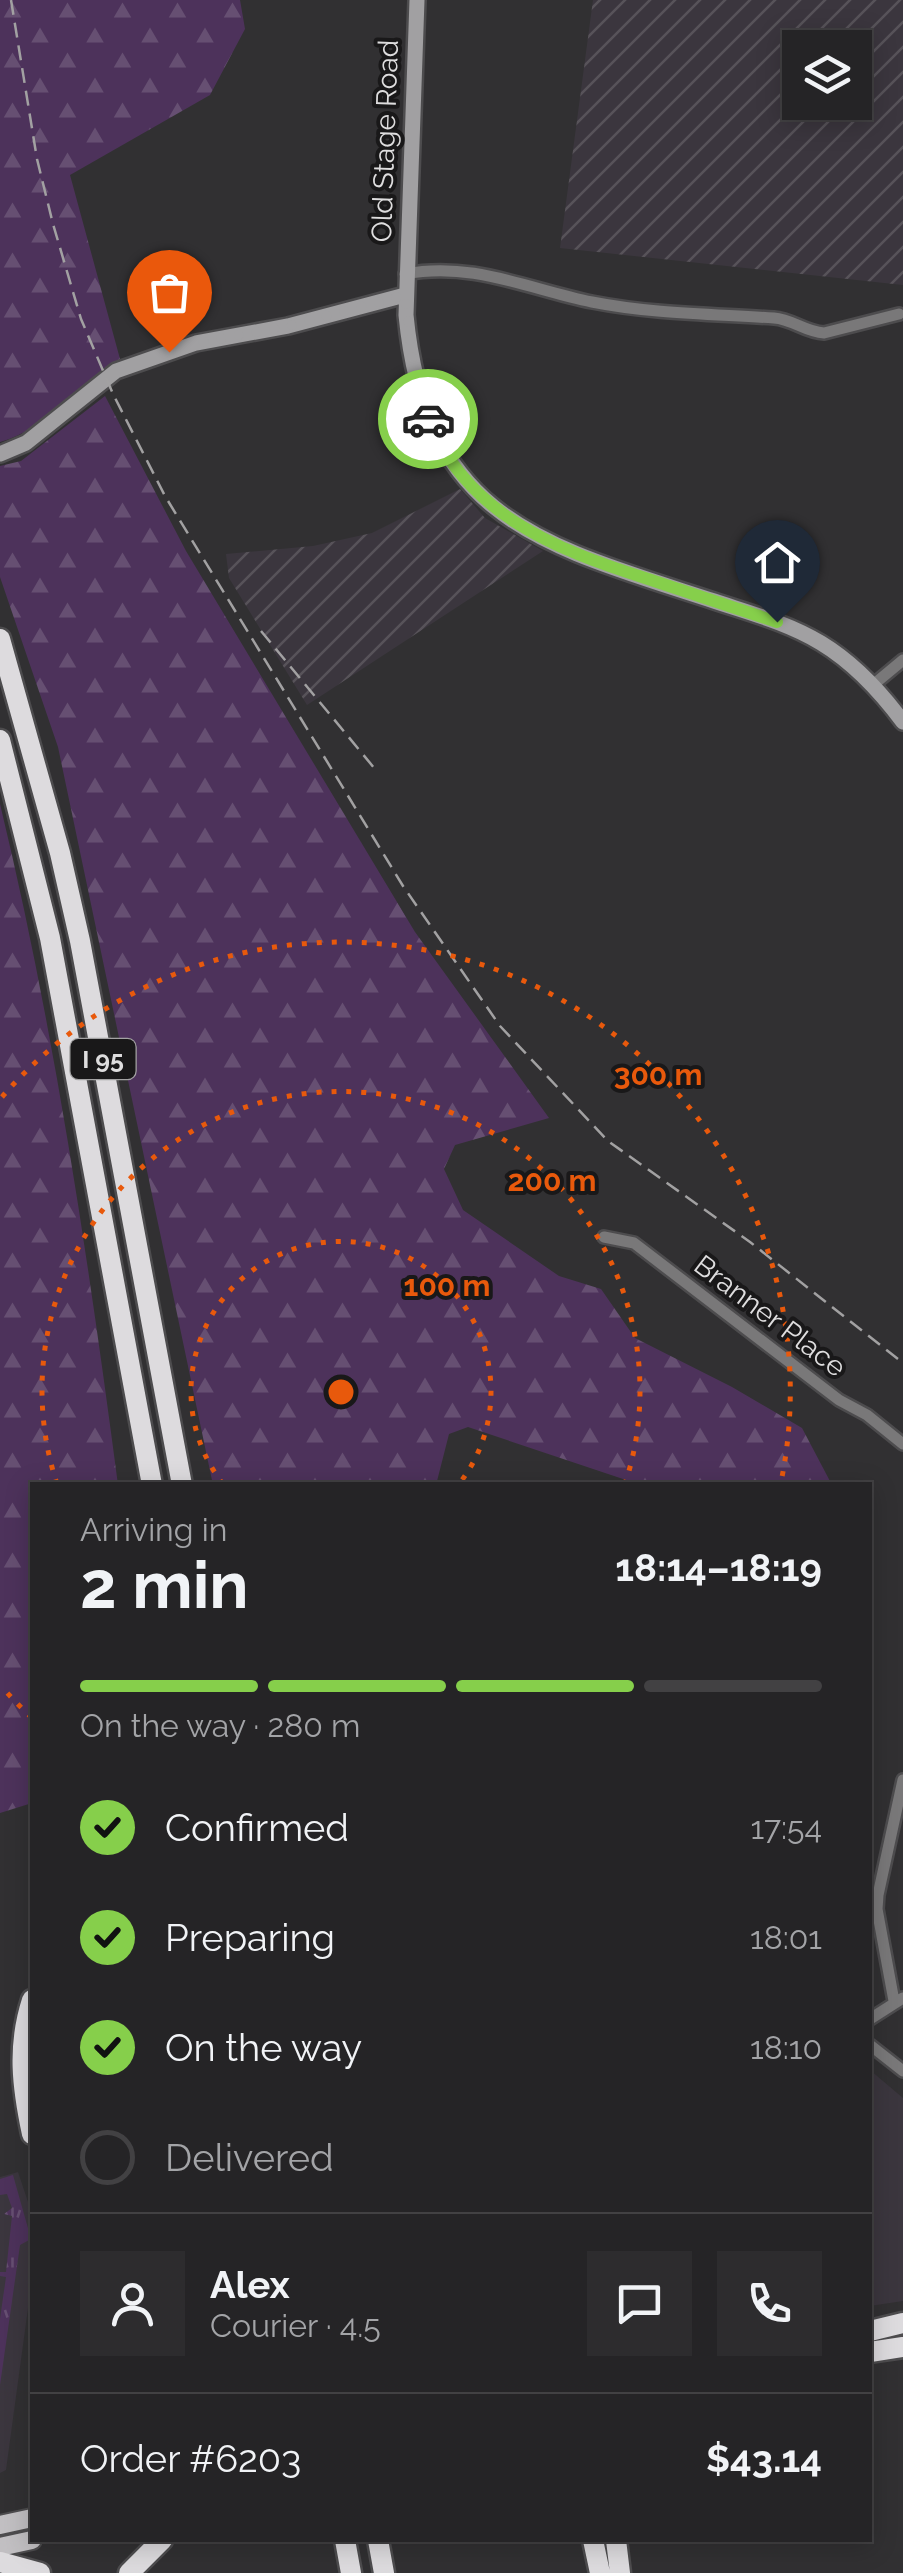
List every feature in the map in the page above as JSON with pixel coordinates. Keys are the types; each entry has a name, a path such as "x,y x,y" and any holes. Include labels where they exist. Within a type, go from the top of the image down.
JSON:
{"highway":[{"name":"I 95","path":"0,638 60,853 80,941 181,1482"},
{"name":"I 95","path":"0,740 50,938 151,1482"},
{"path":"30,2011 21,2059 30,2120"},
{"path":"872,2331 903,2323"},
{"path":"872,2352 903,2347"},
{"path":"129,2573 160,2542"},
{"path":"378,2542 384,2573"},
{"path":"593,2542 600,2573"},
{"path":"616,2542 620,2573"},
{"path":"0,2562 40,2573"}],"main road":[{"path":"0,2525 30,2518"},
{"path":"0,2547 30,2540"}],"street":[{"name":"Old Stage Road","path":"417,0 405,295 414,375 432,427 454,466 500,514 569,552 799,631 840,656 873,685 903,722"},
{"path":"405,274 439,269 478,272 630,309 777,318 812,332 899,314"},
{"path":"0,454 26,443 116,371 196,343 288,326 405,295"},
{"path":"873,685 903,660"},
{"name":"Branner Place","path":"604,1237 634,1243 838,1400 867,1416 903,1444"},
{"path":"872,2018 899,2000 877,1909 903,1780"},
{"path":"872,2047 903,2072"}],"shaded area":[{"path":"593,0 903,0 903,285 560,248"},
{"path":"460,489 485,518 543,551 307,705 229,578 226,554 313,546 372,533"},
{"path":"872,2072 903,2098 903,2301 872,2306"},
{"path":"18,2172 30,2208 30,2294 6,2470 0,2473 0,2177"}],"green space":[{"path":"0,0 240,0 245,29 210,95 70,175 120,359 48,417 0,442"},
{"path":"105,396 186,551 415,932 549,1118 455,1145 444,1169 463,1210 559,1276 601,1289 635,1338 802,1428 830,1482 632,1482 468,1427 449,1434 437,1482 212,1482 58,747 0,577 0,466 21,461"},
{"path":"0,804 37,972 68,1143 118,1482 30,1482 30,1804 0,1813"},
{"path":"13,2175 30,2240 20,2245 0,2385 0,2319 6,2277 0,2276 0,2272 6,2272 12,2216 4,2214 12,2208 7,2194 0,2195 0,2179"}],"railway":[{"path":"11,0 37,159 53,224 81,319 113,394 165,496 403,886 500,1026 608,1141 750,1242 903,1363"},
{"path":"261,631 375,769"}],"way so far":[{"path":"169,352 405,295 414,375 428,419"}],"route":[{"path":"428,419 468,484 518,527 569,552 777,622"}]}
